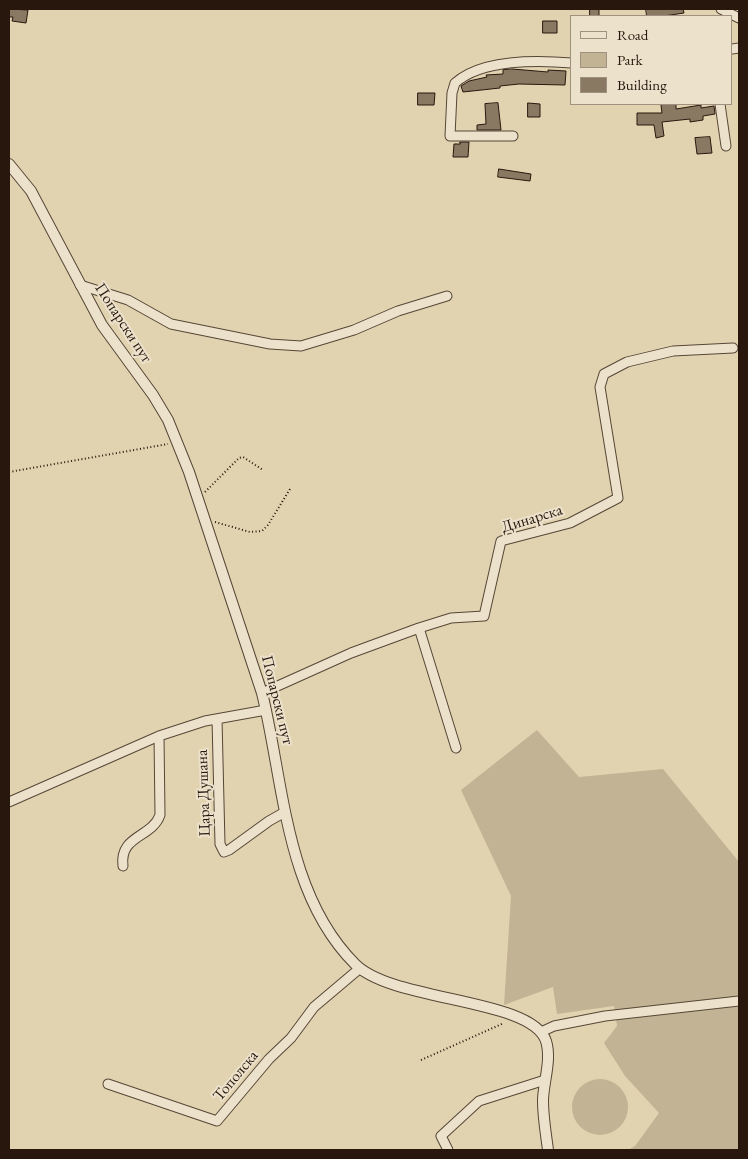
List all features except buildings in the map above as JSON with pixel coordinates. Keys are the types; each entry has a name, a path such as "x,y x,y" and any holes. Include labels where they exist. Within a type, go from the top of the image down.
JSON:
{"street":[{"path":"721,9 739,18"},
{"path":"513,136 450,136 452,93 455,83 478,71 501,64 550,60 570,62"},
{"path":"720,105 726,146"},
{"name":"Попарски пут","path":"9,164 31,191 102,324 160,406 178,442 262,693 286,812 300,868 316,908 340,946 359,969 371,977 390,985 494,1010 530,1023 541,1032"},
{"path":"80,285 128,300 171,324 270,344 301,346 354,330 398,311 447,296"},
{"name":"Динарска","path":"262,693 351,652 419,628 451,618 484,616 501,541 570,523 618,498 600,387 604,374 627,362 672,351 733,348"},
{"path":"419,628 456,748"},
{"path":"9,802 159,736 205,721 266,710"},
{"name":"Цара Душана","path":"217,719 220,844 222,850 224,852 229,850 269,821 286,812"},
{"path":"122,866 122,853 127,846 158,821 160,815 159,736"},
{"name":"Тополска","path":"108,1084 218,1121 269,1059 291,1038 314,1007 359,969"},
{"path":"548,1150 544,1115 548,1052 546,1041 541,1032 554,1026 606,1016 739,1001"},
{"path":"448,1150 441,1136 479,1101 545,1080"}],"path":[{"path":"9,472 178,442"},
{"path":"198,500 239,458 243,457 263,470"},
{"path":"205,519 250,532 262,531 268,525 290,489"},
{"path":"421,1060 518,1018"}],"green space":[{"path":"537,730 579,777 663,769 739,862 739,1150 628,1150 635,1146 659,1113 625,1076 604,1043 617,1026 614,1006 557,1014 553,987 504,1005 511,896 461,790"},
{"path":"600,1079 611,1081 620,1087 626,1096 628,1107 626,1118 620,1127 611,1133 600,1135 589,1133 580,1127 574,1118 572,1107 574,1096 580,1087 589,1081"}]}
